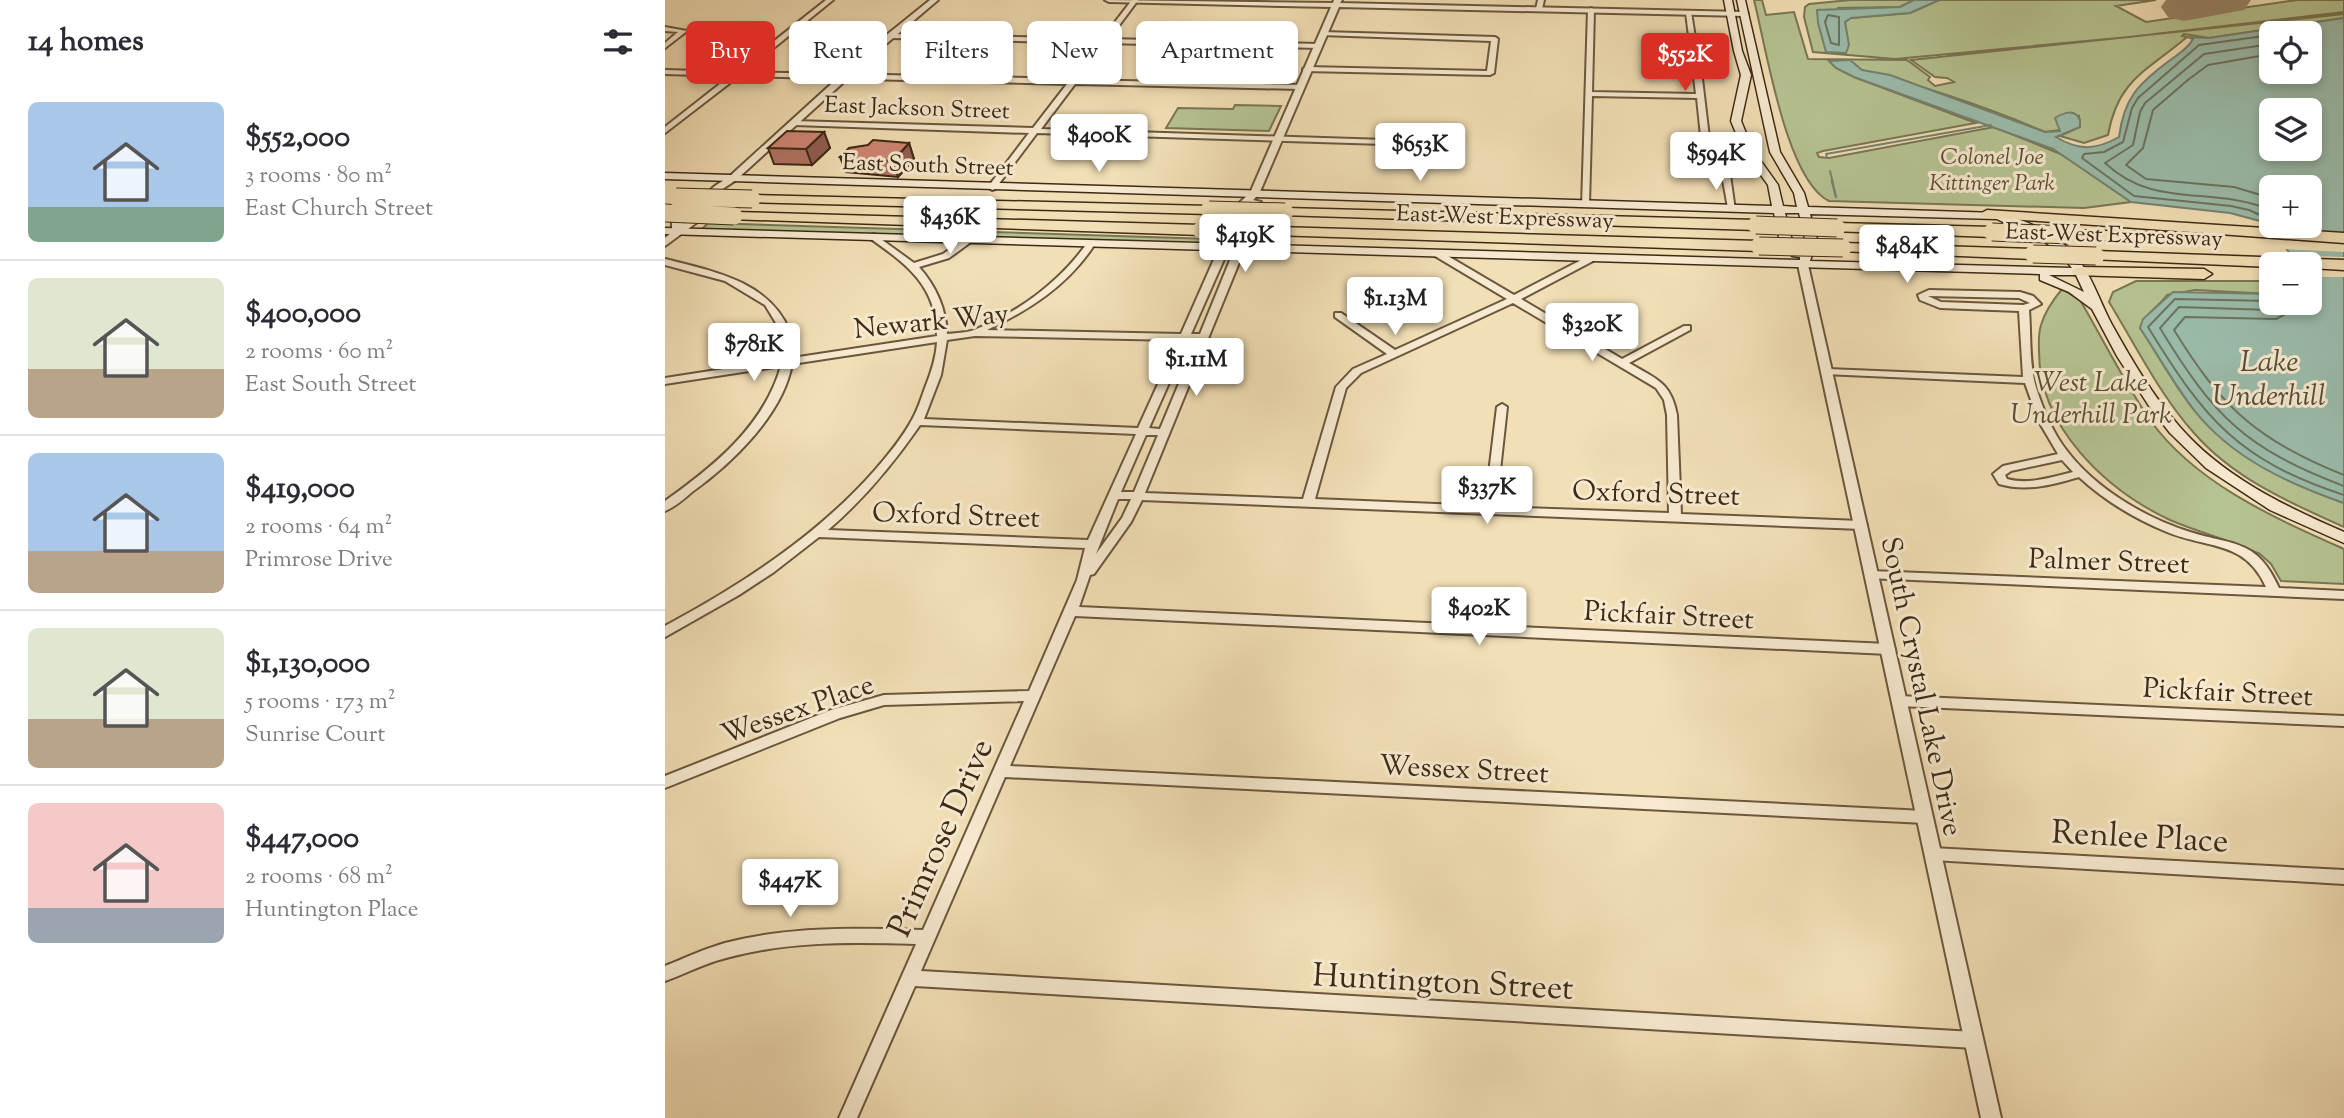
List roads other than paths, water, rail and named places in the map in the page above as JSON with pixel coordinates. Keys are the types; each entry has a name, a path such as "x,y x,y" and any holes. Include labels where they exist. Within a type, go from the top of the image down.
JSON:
{"highway":[{"name":"East-West Expressway","path":"670,197 2069,235 2259,236"},
{"name":"East-West Expressway","path":"665,213 2033,254 2259,267"},
{"path":"1987,214 2259,236"},
{"name":"East-West Expressway","path":"2294,238 2344,241"},
{"name":"East-West Expressway","path":"2322,266 2344,265"},
{"path":"2080,272 2259,268"},
{"path":"2322,273 2344,273"}],"main road":[{"name":"South Crystal Lake Drive","path":"1728,0 1738,51 1746,75 1736,121 1748,150 1773,185 1784,237 1803,265"},
{"name":"South Crystal Lake Drive","path":"1741,0 1775,152 1797,188 1811,239 1803,265"},
{"name":"East South Street","path":"665,176 1987,214 2005,218 2055,244 2080,272 2098,310"},
{"path":"671,232 2080,272"},
{"path":"2012,272 2054,279 2084,296 2098,310 2160,411 2188,444 2252,492 2344,538"}],"street":[{"path":"775,43 829,0"},
{"path":"887,39 934,0"},
{"path":"1109,0 1336,2 1744,14"},
{"path":"1119,21 1135,0"},
{"path":"1539,9 1541,0"},
{"name":"Primrose Drive","path":"848,1118 1070,611 1083,580 1093,544 1114,495 1241,205 1254,194 1336,2"},
{"path":"1585,204 1591,10"},
{"path":"1689,13 1693,44 1691,53 1706,146 1726,175 1731,208"},
{"path":"665,29 684,32 665,46"},
{"path":"1307,69 1490,74 1495,38 1323,34"},
{"path":"891,36 1027,39"},
{"path":"1122,41 1318,46"},
{"path":"665,72 686,72"},
{"path":"887,76 1027,80"},
{"path":"1122,82 1300,87"},
{"path":"665,131 723,84"},
{"path":"665,243 671,232 691,226 731,188 733,178 836,84"},
{"path":"992,187 1070,84"},
{"path":"1588,93 1700,96"},
{"name":"East Jackson Street","path":"794,123 1416,143"},
{"name":"Primrose Drive","path":"1083,580 1126,519 1138,496 1240,248 1256,205 1254,194"},
{"path":"665,632 716,605 817,533 887,465 917,422 937,372 944,337 934,296 913,266 874,237"},
{"path":"913,266 946,256 968,240"},
{"path":"975,333 1011,316 1061,282 1091,244"},
{"path":"1438,254 1660,386 1669,400 1672,415 1675,517"},
{"path":"1308,503 1341,387 1357,372 1514,299 1590,259"},
{"path":"665,262 711,273 757,293 780,315 790,346 789,361 771,409 751,434 710,473 665,507"},
{"name":"South Crystal Lake Drive","path":"1803,265 1991,1118"},
{"path":"1939,292 2019,295 2030,298 2036,304 2024,308 1940,305 1925,300 1923,295 1939,292"},
{"path":"2024,308 2029,380 2041,415 2064,456 2129,509 2182,534 2233,548 2252,557 2262,566 2274,591"},
{"path":"1338,315 1394,354"},
{"path":"1622,363 1687,328"},
{"name":"Newark Way","path":"665,381 975,333 1204,337"},
{"path":"1828,372 2029,380"},
{"path":"1490,510 1502,407"},
{"path":"917,422 1164,432"},
{"path":"2064,456 2007,468 1999,474 2003,481 2015,486 2029,486 2082,473"},
{"name":"Oxford Street","path":"1114,495 1861,524"},
{"name":"Oxford Street","path":"817,533 1093,544"},
{"name":"Palmer Street","path":"1871,575 2343,596"},
{"name":"Pickfair Street","path":"1070,611 1888,649"},
{"name":"Wessex Place","path":"665,782 836,714 884,700 1033,696"},
{"name":"Pickfair Street","path":"1899,701 2344,721"},
{"name":"Wessex Street","path":"1001,771 1925,817"},
{"name":"Renlee Place","path":"1933,854 2344,877"},
{"path":"665,974 729,949 786,938 832,935 927,937"},
{"name":"Huntington Street","path":"909,978 1974,1040"}],"water":[{"path":"1914,0 1939,0 1910,13 1851,18 1845,22 1849,45 1846,53 1826,52 1817,10 1900,7"},
{"name":"Lake Underhill","path":"2344,18 2344,503 2302,487 2262,467 2225,442 2194,410 2140,328 2143,319 2173,292 2259,294 2259,315 2322,315 2322,252 2289,252 2278,238 2322,238 2322,175 2259,175 2259,221 2230,213 2131,202 2053,149 1854,77 1836,68 1829,61 1850,60 1862,70 1890,75 2045,132 2060,131 2055,118 2065,113 2075,114 2080,120 2080,127 2056,137 2072,145 2087,147 2119,137 2121,123 2134,93 2149,77 2188,46 2193,39 2187,37 2209,38 2259,31 2259,84 2322,84 2322,21"}],"waterway":[{"path":"1827,157 1826,154 1991,125"},
{"path":"1830,171 1833,183"},
{"path":"1832,181 1836,197"}],"park label":[{"name":"Colonel Joe Kittinger Park","path":"1992,169"},
{"name":"West Lake Underhill Park","path":"2091,397"}]}
